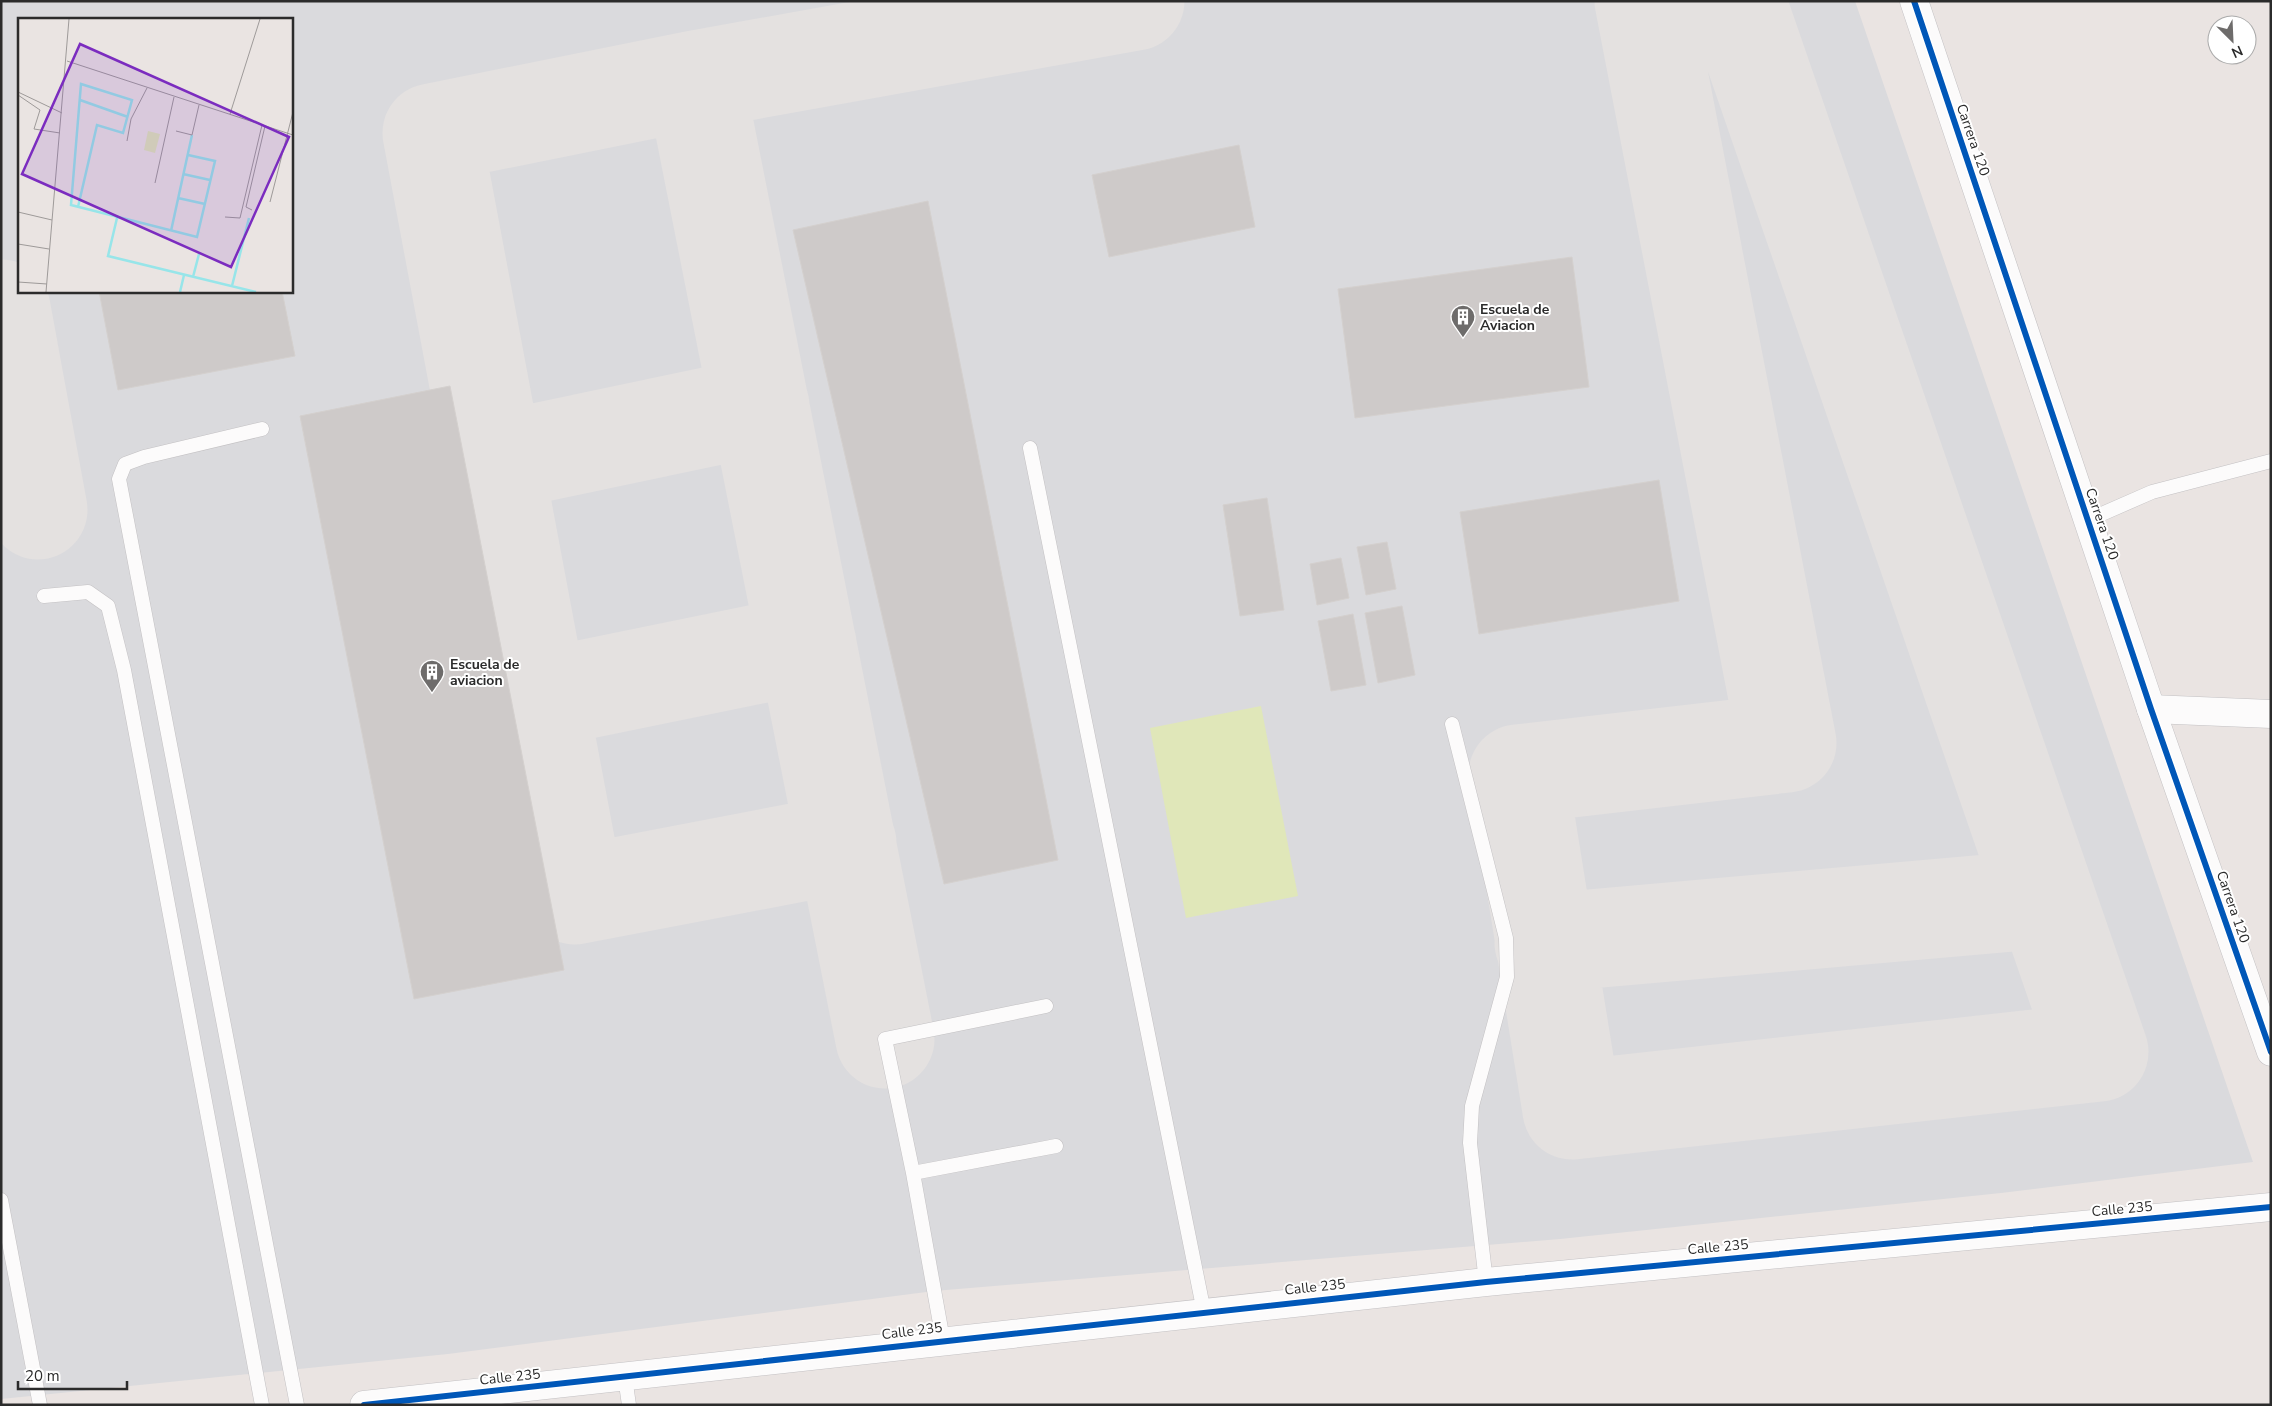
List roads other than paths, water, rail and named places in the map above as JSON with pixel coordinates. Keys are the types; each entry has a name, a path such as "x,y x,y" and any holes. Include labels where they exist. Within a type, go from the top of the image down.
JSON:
{"street":[{"name":"Carrera 120","path":"1914,1 2151,709 2271,1052"},
{"path":"2151,709 2271,714"},
{"name":"Calle 235","path":"364,1405 625,1378 943,1340 1486,1282 2271,1207"}],"lane":[{"path":"262,428 144,457 125,464 119,479 297,1405"},
{"path":"1030,448 1204,1312"},
{"path":"2088,520 2152,492 2271,461"},
{"path":"44,596 88,592 108,606 124,670 262,1405"},
{"path":"1452,724 1506,938 1508,977 1472,1106 1470,1143 1486,1282"},
{"path":"943,1340 886,1038 1046,1006"},
{"path":"913,1173 1056,1146"},
{"path":"1,1200 40,1405"},
{"path":"625,1378 629,1405"}],"place":[{"name":"Escuela de Aviacion","path":"1463,338"},
{"name":"Escuela de aviacion","path":"432,693"}]}
